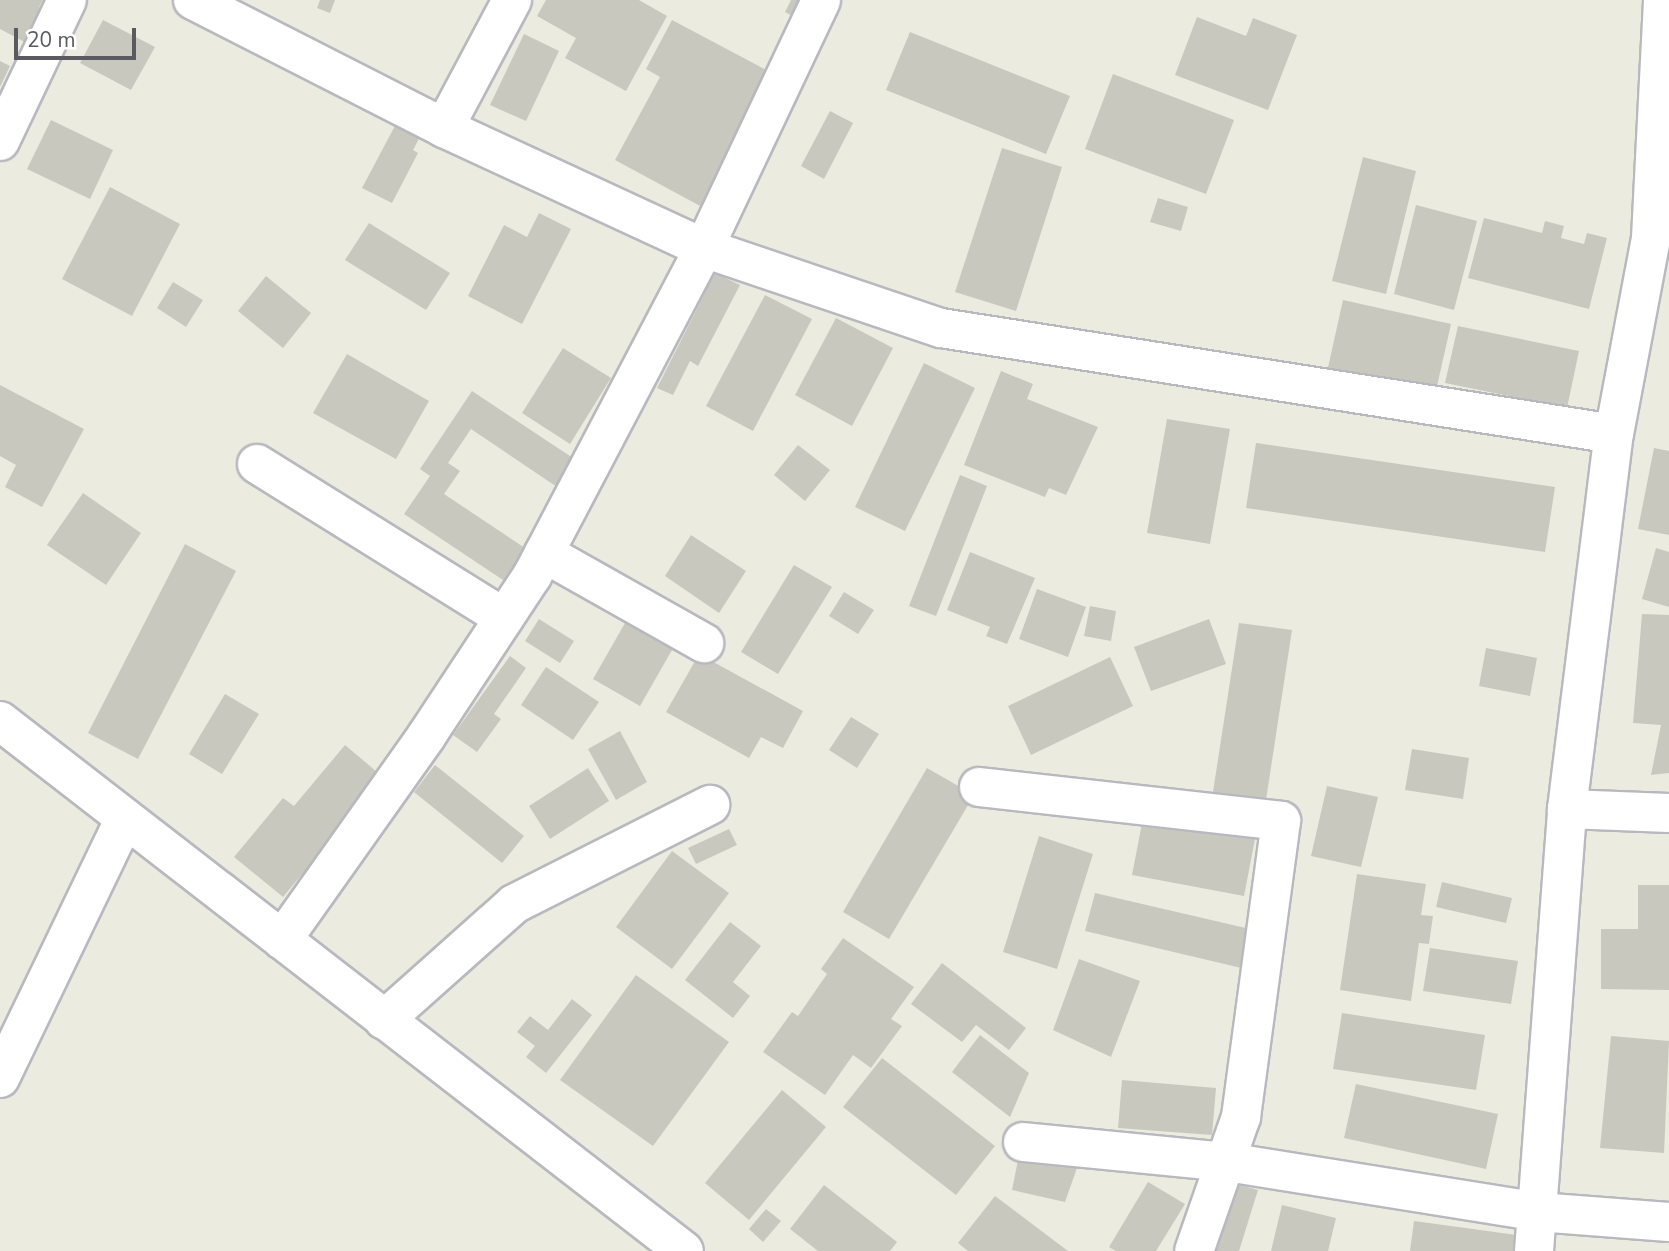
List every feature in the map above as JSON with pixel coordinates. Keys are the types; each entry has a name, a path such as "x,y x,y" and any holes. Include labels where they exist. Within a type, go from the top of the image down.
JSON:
{"street":[{"path":"0,141 67,0"},
{"path":"193,0 444,128 704,248 941,328 1614,434"},
{"path":"444,128 512,0"},
{"path":"282,940 504,618 544,553 704,248 821,0"},
{"path":"1534,1251 1567,808 1614,434 1660,240 1663,0"},
{"path":"257,464 504,618"},
{"path":"544,553 704,643"},
{"path":"0,721 124,820 684,1251"},
{"path":"979,787 1282,821 1241,1117 1194,1251"},
{"path":"384,1020 514,904 710,805"},
{"path":"1567,808 1669,813"},
{"path":"0,1078 124,820"},
{"path":"1023,1142 1227,1162 1538,1212 1669,1222"}],"building":[{"path":"0,0 43,0 39,7 52,14 34,47 0,29"},
{"path":"320,0 335,0 330,13 317,8"},
{"path":"546,0 639,0 667,16 626,91 565,58 576,38 537,16"},
{"path":"791,0 810,0 800,20 785,12"},
{"path":"1197,17 1246,36 1253,18 1297,35 1268,110 1175,75"},
{"path":"103,20 155,47 131,90 80,63"},
{"path":"672,20 774,74 702,207 615,160 660,77 646,69"},
{"path":"910,32 1070,96 1046,154 886,90"},
{"path":"524,34 559,51 526,121 490,105"},
{"path":"0,61 10,66 0,87"},
{"path":"1113,74 1234,120 1206,194 1085,149"},
{"path":"830,111 853,123 824,179 801,166"},
{"path":"51,120 113,150 90,199 27,169"},
{"path":"397,122 421,135 413,150 418,153 392,203 362,188"},
{"path":"1002,148 1062,167 1016,311 955,292"},
{"path":"1363,157 1416,171 1386,294 1332,281"},
{"path":"110,187 180,224 132,316 62,279"},
{"path":"1158,198 1188,207 1181,231 1150,222"},
{"path":"1416,205 1477,221 1454,310 1394,294"},
{"path":"539,213 571,229 522,324 468,296 504,225 527,237"},
{"path":"1484,218 1542,233 1545,221 1564,226 1561,238 1584,244 1587,233 1607,238 1589,309 1468,278"},
{"path":"369,223 450,273 426,310 345,260"},
{"path":"715,273 740,285 698,366 690,361 673,395 657,388"},
{"path":"266,276 311,313 283,348 238,311"},
{"path":"173,282 203,300 186,327 157,308"},
{"path":"765,295 812,319 753,431 706,406"},
{"path":"1343,300 1451,324 1433,404 1325,381"},
{"path":"836,318 893,348 852,426 795,395"},
{"path":"1458,326 1579,351 1567,408 1445,383"},
{"path":"563,348 611,378 570,444 522,413"},
{"path":"347,354 429,401 396,459 313,413"},
{"path":"924,363 975,388 905,531 855,507"},
{"path":"1001,371 1033,384 1027,399 1098,427 1066,495 1049,488 1045,497 964,465"},
{"path":"0,385 84,429 42,507 5,487 16,465 0,456"},
{"path":"472,391 579,462 560,489 471,429 448,463 460,471 444,494 528,550 506,582 404,514 430,476 420,469"},
{"path":"1167,419 1230,429 1210,544 1147,533"},
{"path":"1256,443 1555,487 1545,552 1246,508"},
{"path":"798,445 830,470 805,501 774,475"},
{"path":"1654,448 1669,451 1669,535 1638,529"},
{"path":"960,475 987,486 936,616 909,606"},
{"path":"83,493 141,533 106,585 47,545"},
{"path":"691,535 746,571 719,613 665,576"},
{"path":"185,544 236,571 138,759 88,733"},
{"path":"1656,548 1669,552 1669,607 1642,599"},
{"path":"970,552 1035,578 1007,644 986,636 990,627 947,610"},
{"path":"794,565 832,587 778,674 741,652"},
{"path":"1037,589 1086,607 1068,657 1019,639"},
{"path":"844,592 874,610 858,634 829,616"},
{"path":"1090,606 1116,611 1111,641 1084,636"},
{"path":"1642,614 1669,615 1669,773 1651,775 1661,725 1633,723"},
{"path":"629,616 676,643 640,706 593,679"},
{"path":"539,619 574,641 560,663 525,641"},
{"path":"1209,619 1226,664 1151,691 1134,647"},
{"path":"1239,623 1292,630 1266,800 1213,792"},
{"path":"1486,648 1537,658 1530,696 1479,686"},
{"path":"699,654 803,711 783,748 761,737 749,758 666,712"},
{"path":"510,656 526,668 494,714 501,719 477,752 453,735"},
{"path":"1110,657 1133,706 1031,755 1008,706"},
{"path":"546,667 599,702 573,740 521,705"},
{"path":"225,694 259,714 222,774 189,754"},
{"path":"851,717 879,734 857,768 829,750"},
{"path":"620,731 647,782 616,800 588,749"},
{"path":"345,745 383,777 283,897 234,857 283,798 294,806"},
{"path":"1412,749 1469,758 1463,799 1405,790"},
{"path":"435,765 524,836 502,863 414,792"},
{"path":"588,768 609,801 550,839 529,806"},
{"path":"927,768 974,795 889,939 843,912"},
{"path":"1327,786 1378,797 1361,867 1311,856"},
{"path":"1143,818 1255,839 1244,896 1132,875"},
{"path":"729,829 737,845 696,864 688,848"},
{"path":"1039,836 1093,854 1057,969 1003,952"},
{"path":"672,851 729,893 672,969 616,927"},
{"path":"1357,874 1426,884 1421,915 1433,916 1429,944 1419,943 1411,1001 1340,990"},
{"path":"1442,882 1512,898 1506,923 1436,907"},
{"path":"1638,885 1669,885 1669,990 1601,989 1601,929 1638,929"},
{"path":"1095,893 1263,932 1254,971 1085,931"},
{"path":"730,922 761,946 733,982 750,996 733,1018 685,980"},
{"path":"843,938 914,987 891,1019 902,1026 871,1068 853,1055 825,1095 763,1052 792,1012 798,1016 827,974 821,969"},
{"path":"1430,948 1518,961 1511,1004 1423,991"},
{"path":"1079,959 1140,981 1111,1057 1053,1030"},
{"path":"942,963 1026,1028 1009,1050 976,1025 962,1042 911,1004"},
{"path":"636,975 729,1042 653,1146 560,1080"},
{"path":"572,999 592,1015 546,1073 526,1057 535,1046 517,1032 530,1016 548,1030"},
{"path":"1342,1013 1485,1035 1476,1090 1333,1069"},
{"path":"980,1035 1029,1073 1010,1117 952,1072"},
{"path":"1611,1036 1669,1041 1664,1153 1600,1148"},
{"path":"882,1058 995,1146 956,1195 843,1107"},
{"path":"1122,1080 1216,1088 1212,1135 1118,1128"},
{"path":"1356,1084 1498,1114 1486,1169 1344,1138"},
{"path":"782,1090 826,1127 749,1220 705,1183"},
{"path":"1019,1155 1077,1168 1065,1202 1012,1190"},
{"path":"1148,1182 1185,1204 1156,1251 1116,1251 1109,1247"},
{"path":"1236,1184 1258,1190 1239,1251 1216,1251"},
{"path":"824,1185 897,1242 890,1251 818,1251 790,1229"},
{"path":"995,1196 1068,1251 968,1251 958,1243"},
{"path":"1282,1205 1336,1218 1328,1251 1271,1251"},
{"path":"766,1209 781,1221 763,1242 749,1229"},
{"path":"1414,1221 1524,1236 1522,1251 1410,1251"}]}
